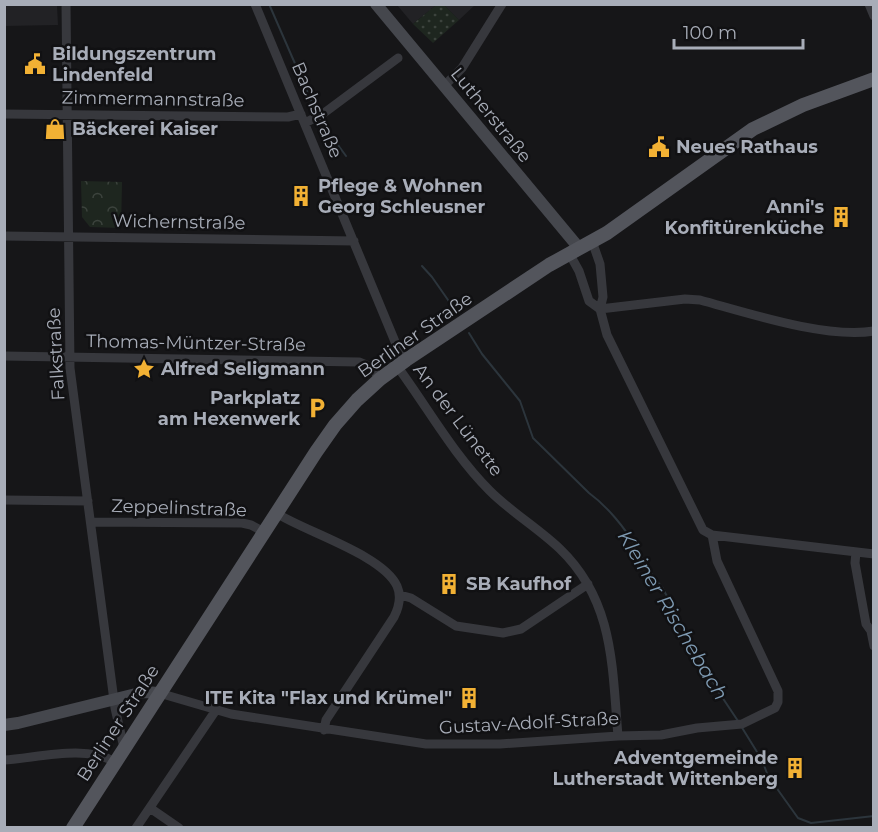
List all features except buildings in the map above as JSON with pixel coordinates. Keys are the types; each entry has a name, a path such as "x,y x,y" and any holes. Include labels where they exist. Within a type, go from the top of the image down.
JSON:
{"main road":[{"name":"Berliner Straße","path":"73,828 276,513 330,432 357,400 401,363 580,247 607,233 764,122 873,78"}],"street":[{"name":"Falkstraße","path":"66,4 70,357 115,700 124,748"},
{"name":"Bachstraße","path":"255,4 396,344 401,363"},
{"name":"Lutherstraße","path":"376,4 580,247"},
{"path":"444,86 462,68 502,4"},
{"path":"869,4 873,16"},
{"name":"Zimmermannstraße","path":"4,114 303,119 324,113 398,58"},
{"name":"Wichernstraße","path":"4,236 354,241"},
{"path":"580,247 600,264 603,297 600,309 607,335 703,530 712,535 873,554"},
{"path":"580,247 579,271 590,301 600,309 685,299 700,300 810,327 857,332 873,331"},
{"name":"Thomas-Müntzer-Straße","path":"4,356 359,362 371,367 380,379"},
{"name":"An der Lünette","path":"401,363 456,452 472,471 490,491 561,550 588,584 605,623 610,645 618,736"},
{"path":"4,500 88,501"},
{"path":"276,513 379,566 394,580 400,595 394,617 326,720 324,729"},
{"name":"Zeppelinstraße","path":"91,522 242,523 264,532"},
{"name":"Gustav-Adolf-Straße","path":"159,693 216,710 426,744 500,744 661,735 697,728 738,724 775,708 778,702 778,691 717,561 712,535"},
{"path":"856,552 855,563 866,624 871,632 873,646"},
{"path":"400,595 411,598 456,626 503,633 521,629 588,584"},
{"path":"4,725 144,692 159,693"},
{"path":"136,828 216,710"},
{"path":"4,760 75,753 106,758 115,762"},
{"path":"150,808 179,828"}],"shaded area":[{"path":"4,5 57,5 58,25 5,26"},
{"path":"397,5 436,5 413,24"},
{"path":"444,5 475,5 459,20"}],"green space":[{"path":"436,5 444,5 459,20 433,43 413,24"},
{"path":"81,181 122,182 121,228 90,227 82,217"}],"waterway":[{"name":"Kleiner Rischebach","path":"269,4 317,114"},
{"name":"Kleiner Rischebach","path":"325,127 346,156"},
{"name":"Kleiner Rischebach","path":"422,266 455,310"},
{"name":"Kleiner Rischebach","path":"469,333 482,354 520,401 533,438 596,498 627,532 662,587 718,691 738,721"},
{"name":"Kleiner Rischebach","path":"741,726 762,760 768,776 798,818 811,823 874,816"}],"place":[{"name":"Bildungszentrum Lindenfeld","path":"35,64"},
{"name":"Bäckerei Kaiser","path":"55,129"},
{"name":"Neues Rathaus","path":"659,147"},
{"name":"Pflege & Wohnen Georg Schleusner","path":"301,196"},
{"name":"Anni's Konfitürenküche","path":"841,217"},
{"name":"Alfred Seligmann","path":"144,369"},
{"name":"Parkplatz am Hexenwerk","path":"317,408"},
{"name":"SB Kaufhof","path":"449,584"},
{"name":"ITE Kita \"Flax und Krümel\"","path":"469,698"},
{"name":"Adventgemeinde Lutherstadt Wittenberg","path":"795,768"}]}
